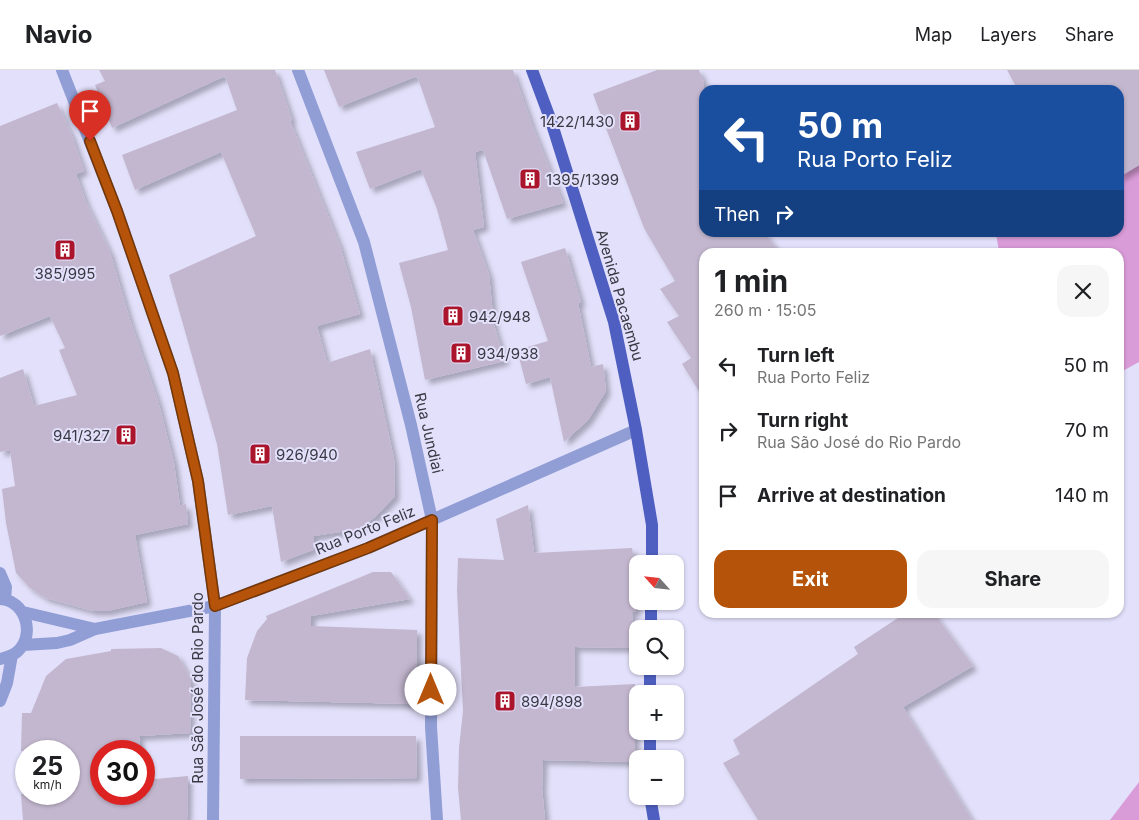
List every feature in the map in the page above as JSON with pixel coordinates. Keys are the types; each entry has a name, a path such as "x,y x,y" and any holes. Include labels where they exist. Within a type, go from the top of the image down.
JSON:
{"main road":[{"name":"Avenida Pacaembu","path":"532,70 551,121 614,322 636,430 652,525 652,555"},
{"path":"652,805 654,820"}],"street":[{"name":"Rua São José do Rio Pardo","path":"62,70 117,211 173,373 198,481 215,606 213,820"},
{"name":"Rua Jundiai","path":"298,70 364,242 411,425 432,520 431,727 437,820"},
{"name":"Rua Porto Feliz","path":"23,645 56,643 70,640 95,629 215,606 368,548 636,430"},
{"path":"0,573 6,587 3,599 15,604 23,612 27,623 27,634 23,645 6,657 7,683 0,701"},
{"name":"Rua Porto Feliz","path":"23,612 95,629"}],"shaded area":[{"path":"1139,165 1139,362 1124,370 1124,248 998,248 997,237 1124,237 1124,174"},
{"path":"1139,782 1139,820 1110,820"}],"building":[{"path":"99,70 275,70 292,120 290,121 340,246 360,314 317,326 327,363 370,349 394,459 395,496 375,517 359,529 314,536 313,550 281,562 272,506 228,515 217,444 169,275 256,236 221,152 135,190 122,155 237,110 225,76 112,128 95,85 105,81"},
{"path":"324,70 513,70 532,125 563,203 507,219 483,150 475,152 484,227 473,230 489,275 494,325 505,361 425,380 411,307 399,263 448,250 437,209 421,169 370,189 356,152 435,127 417,76 339,107"},
{"path":"657,70 699,70 704,85 699,85 699,237 768,237 776,248 699,248 699,391 682,364 691,358 667,322 679,316 660,289 675,281 644,228 593,94"},
{"path":"1007,70 1139,70 1139,165 1124,174 1124,85 1015,85"},
{"path":"57,103 72,136 84,171 76,174 86,202 110,252 130,320 158,401 174,463 180,506 186,504 188,524 135,535 147,602 107,611 93,611 46,598 30,588 16,573 6,523 2,489 15,486 10,450 0,452 0,378 23,369 34,406 77,395 59,350 65,348 50,316 0,336 0,126"},
{"path":"565,248 581,302 578,303 591,367 603,364 606,391 588,420 564,442 550,377 526,384 517,350 548,341 521,262"},
{"path":"528,505 534,553 632,548 633,555 629,555 629,610 636,610 636,612 632,612 632,620 629,620 629,648 575,647 575,687 635,684 629,685 629,740 635,740 635,750 629,750 629,762 543,760 542,788 545,820 461,820 458,788 459,748 463,711 457,591 458,558 504,560 496,519"},
{"path":"373,572 391,572 410,599 311,616 311,626 417,630 417,696 413,696 414,704 245,700 247,658 257,631 267,619 266,616"},
{"path":"898,618 937,618 973,666 903,707 972,820 758,820 723,763 740,754 733,740 858,654 854,647"},
{"path":"161,648 178,656 191,680 190,733 139,736 139,740 90,740 90,805 155,805 155,779 188,776 187,820 23,820 22,805 80,805 80,740 21,740 22,713 31,713 46,676 66,659 111,651 111,649"},
{"path":"240,736 416,736 417,778 240,779"}],"place":[{"name":"1422/1430","path":"630,121"},
{"name":"1395/1399","path":"530,179"},
{"name":"385/995","path":"65,250"},
{"name":"942/948","path":"453,316"},
{"name":"934/938","path":"461,353"},
{"name":"941/327","path":"126,435"},
{"name":"926/940","path":"260,454"},
{"name":"894/898","path":"505,701"}],"route":[{"path":"90,141 117,211 173,373 198,481 215,606 368,548 432,520 431,690"}]}
